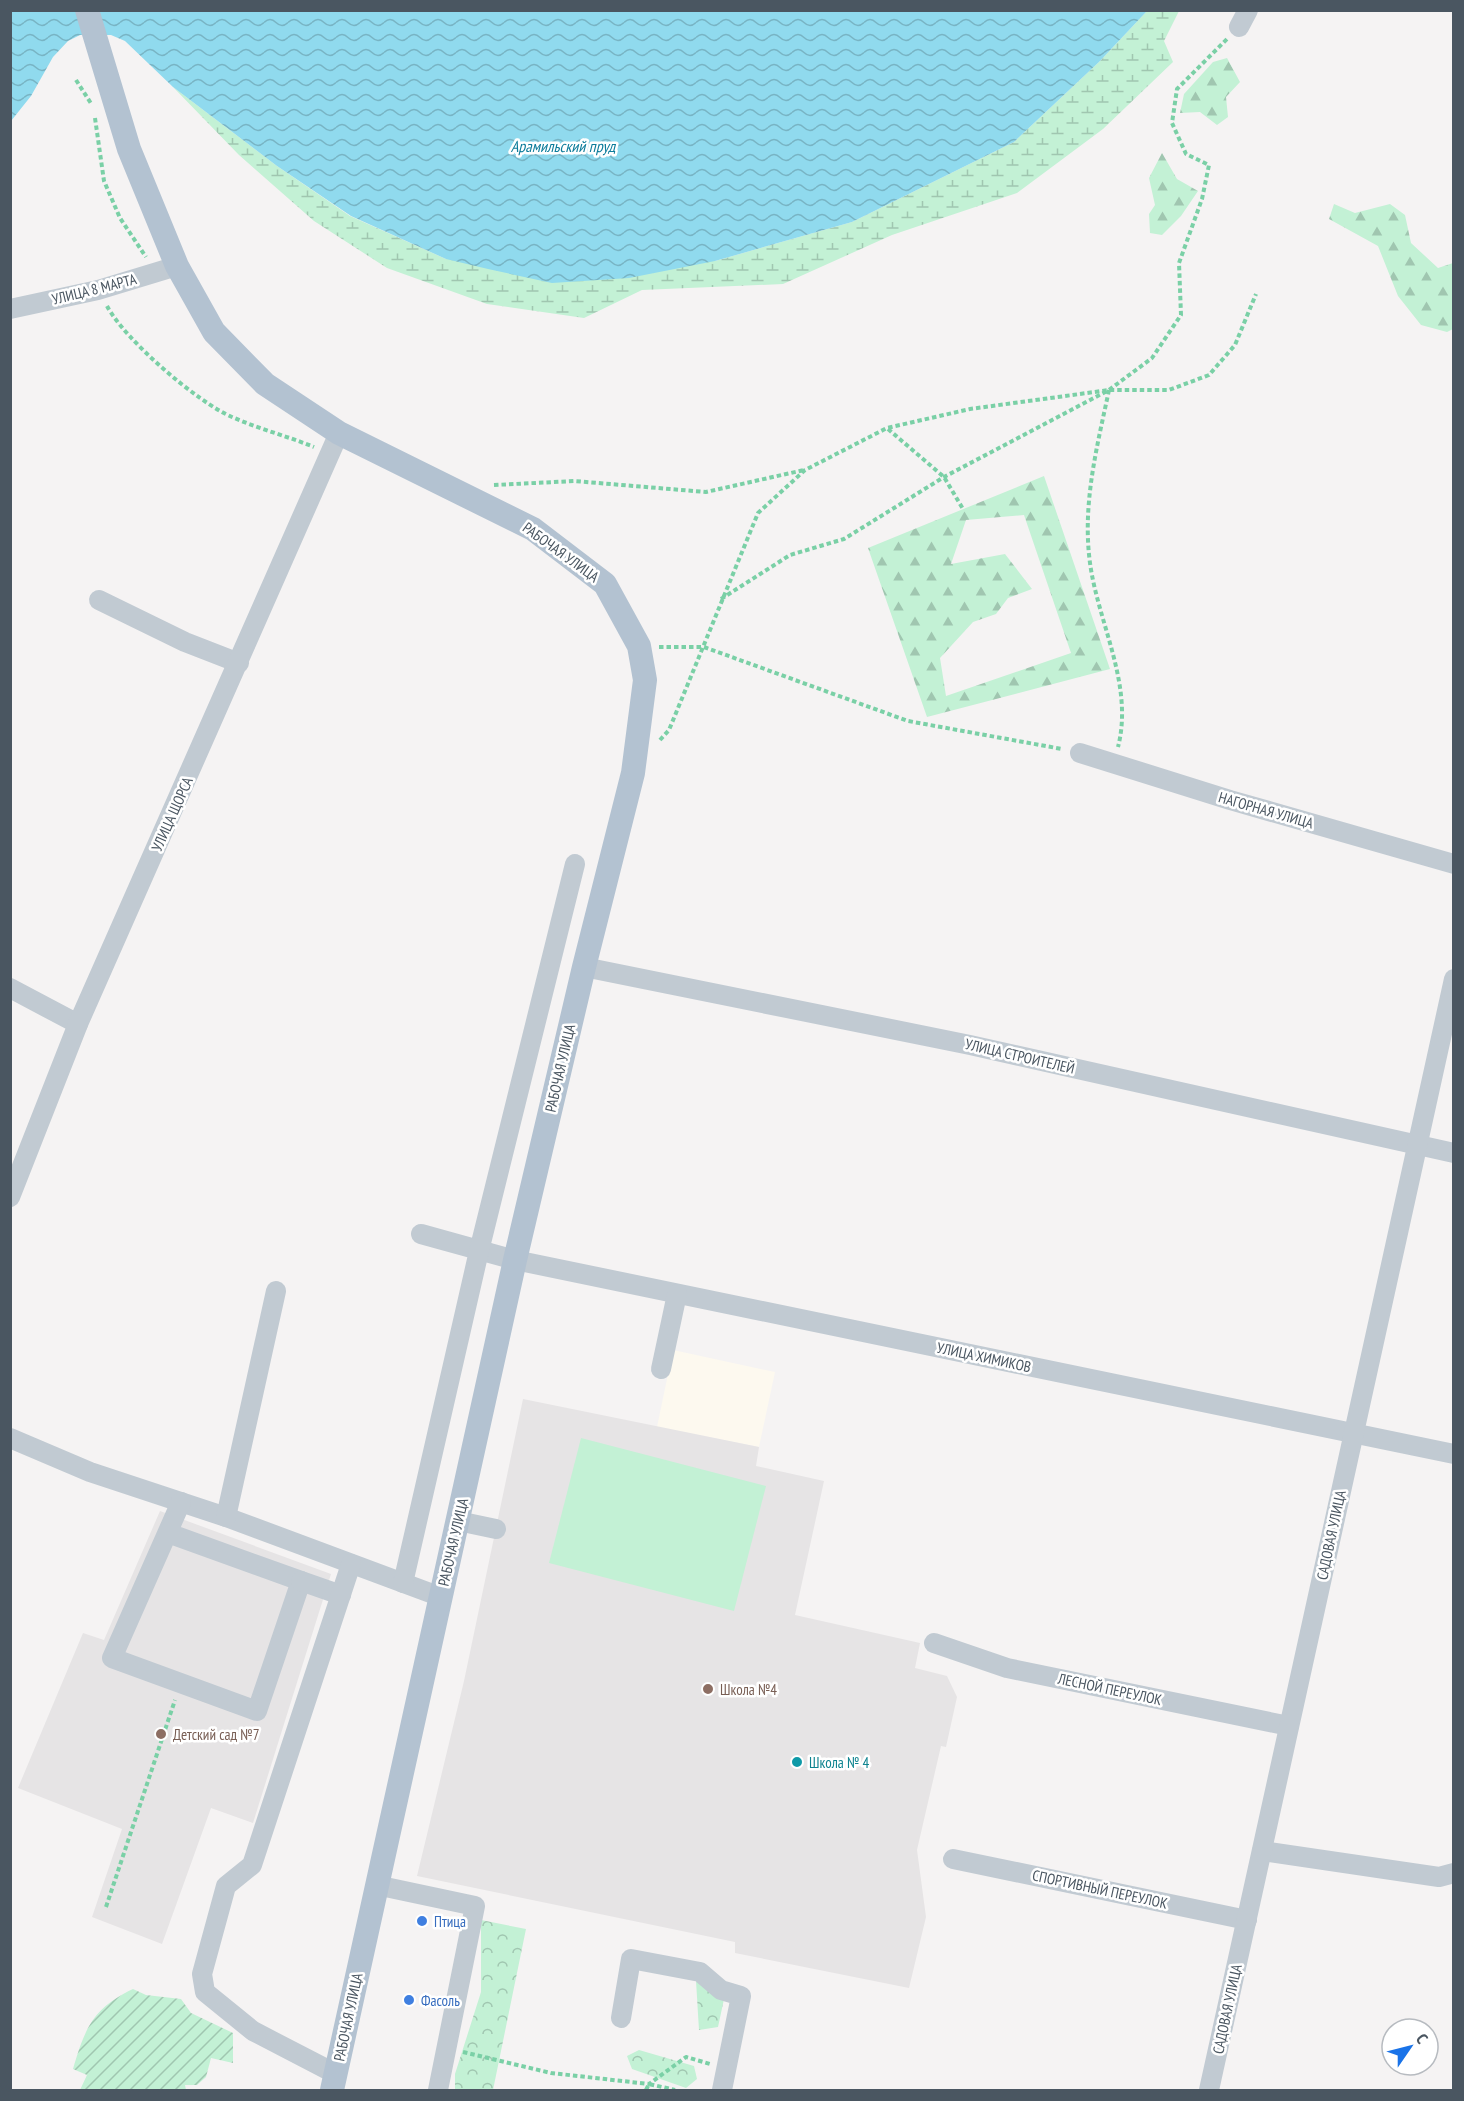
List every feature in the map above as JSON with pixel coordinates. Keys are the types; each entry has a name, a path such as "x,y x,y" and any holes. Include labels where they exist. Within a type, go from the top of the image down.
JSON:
{"main road":[{"name":"РАБОЧАЯ УЛИЦА","path":"87,10 167,270 214,332 265,384 334,443 533,530 605,584 639,646 645,680 633,773 584,967 515,1260 334,2082"}],"street":[{"name":"УЛИЦА 8 МАРТА","path":"10,309 98,290 167,270"},
{"name":"УЛИЦА ЩОРСА","path":"10,1197 78,1024 334,443"},
{"path":"99,600 186,642 239,663"},
{"name":"НАГОРНАЯ УЛИЦА","path":"1080,753 1114,765 1454,864"},
{"path":"403,1583 479,1251 575,864"},
{"name":"УЛИЦА СТРОИТЕЛЕЙ","path":"584,967 970,1045 1454,1153"},
{"name":"САДОВАЯ УЛИЦА","path":"1209,2091 1417,1146 1445,1057 1454,979"},
{"path":"10,988 78,1024"},
{"name":"УЛИЦА ХИМИКОВ","path":"421,1234 515,1260 1454,1454"},
{"path":"226,1517 276,1291"},
{"path":"661,1369 676,1294"},
{"path":"10,1438 90,1472 226,1517 441,1597"},
{"path":"181,1502 112,1658 257,1711 301,1581"},
{"path":"458,1521 496,1529"},
{"path":"168,1533 341,1595"},
{"path":"334,2082 231,2015 205,1992 202,1974 226,1886 252,1865 351,1564"},
{"name":"ЛЕСНОЙ ПЕРЕУЛОК","path":"934,1643 1007,1668 1289,1726"},
{"path":"1262,1851 1439,1876 1454,1873"},
{"name":"СПОРТИВНЫЙ ПЕРЕУЛОК","path":"953,1858 1247,1920"},
{"path":"376,1885 475,1906 438,2091"},
{"path":"621,2018 631,1959 700,1972 721,1990 741,1996 722,2091"}],"path":[{"path":"721,599 790,555 844,539 944,477 1109,390 1152,358 1181,315 1179,263 1202,199 1209,165 1186,154 1172,123 1177,89 1243,19"},
{"path":"76,80 93,106 104,181 120,218 167,270"},
{"path":"98,290 114,321 171,377 230,417 334,443"},
{"path":"490,485 574,481 706,492 805,470 887,428 970,409 1109,390 1169,390 1209,375 1235,345 1256,294"},
{"path":"1109,390 1088,492 1090,563 1115,662 1123,728 1114,765"},
{"path":"887,428 944,477 963,509"},
{"path":"654,747 669,730 758,513 805,470"},
{"path":"639,646 704,647 908,721 1080,753"},
{"path":"106,1907 180,1683"},
{"path":"448,2048 551,2073 649,2084 675,2091"},
{"path":"646,2091 649,2084 686,2057 726,2069"}],"shaded area":[{"path":"673,1350 775,1372 759,1447 657,1427"},
{"name":"Школа №4","path":"523,1399 759,1447 756,1466 824,1481 795,1615 920,1643 915,1668 947,1676 957,1697 946,1747 941,1746 917,1850 926,1917 909,1988 735,1953 735,1942 417,1876 464,1681"},
{"name":"Детский сад №7","path":"160,1511 331,1574 253,1823 211,1808 162,1944 92,1917 122,1829 18,1788 83,1633 104,1640"}],"green space":[{"path":"1147,11 1179,11 1164,41 1173,62 1103,129 1017,193 892,235 783,284 642,290 584,318 487,304 387,268 314,221 239,155 173,87 277,166 350,216 446,259 715,261 852,222 1014,142 1099,62"},
{"path":"1227,58 1240,82 1226,97 1228,117 1217,125 1200,112 1180,113 1184,94 1213,62"},
{"path":"1162,153 1177,179 1198,191 1181,216 1162,235 1150,233 1149,214 1155,205 1149,178"},
{"path":"1334,204 1355,213 1390,204 1405,215 1411,243 1438,268 1453,263 1453,329 1447,332 1421,325 1398,296 1378,246 1329,219"},
{"path":"1044,476 1110,669 927,717 868,548","holes":["1024,515 1071,653 946,696 940,658 973,622 996,614 1008,598 1032,589 1005,554 951,564 966,520"]},
{"path":"581,1438 766,1486 734,1611 549,1563"},
{"path":"481,1920 526,1929 493,2090 455,2090 455,2074 481,1992"},
{"path":"696,1981 724,1999 718,2027 699,2030"},
{"path":"133,1989 146,1995 181,1999 191,2013 233,2033 233,2063 211,2058 206,2077 197,2085 185,2085 186,2090 80,2090 87,2075 73,2069 92,2021 108,2004"},
{"path":"639,2050 694,2066 697,2079 686,2088 632,2069 627,2056"}],"water":[{"name":"Арамильский пруд","path":"11,11 1147,11 1099,62 1014,142 852,222 715,261 629,278 552,283 446,259 351,216 277,166 173,87 125,41 111,35 80,35 68,41 53,57 31,96 11,121"}],"place":[{"name":"Школа №4","path":"708,1689"},
{"name":"Детский сад №7","path":"161,1734"},
{"name":"Школа № 4","path":"797,1762"},
{"name":"Птица","path":"422,1921"},
{"name":"Фасоль","path":"409,2000"}]}
